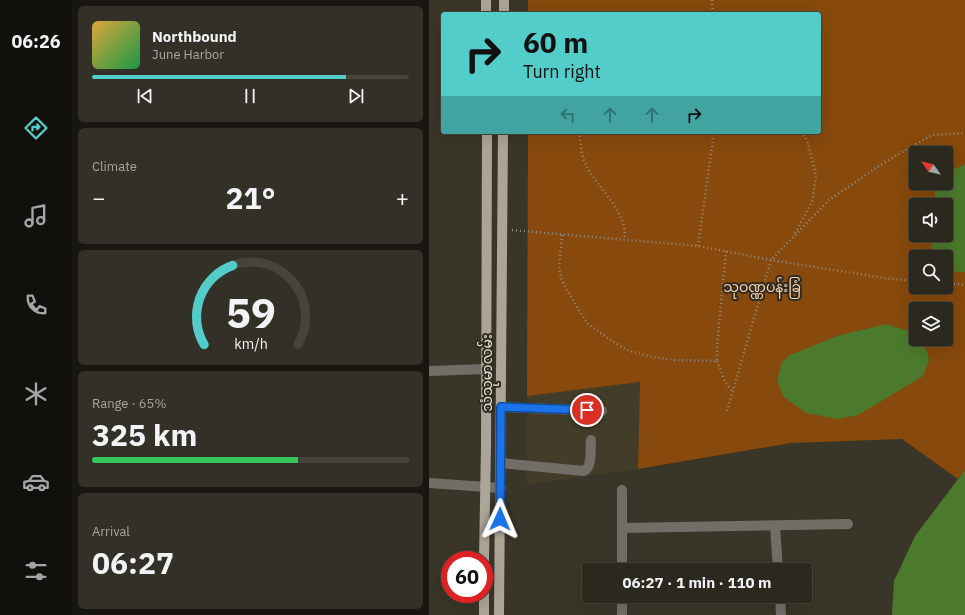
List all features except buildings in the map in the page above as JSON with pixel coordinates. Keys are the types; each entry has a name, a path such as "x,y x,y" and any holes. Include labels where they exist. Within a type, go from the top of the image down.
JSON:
{"main road":[{"path":"486,0 486,12"},
{"path":"504,0 504,12"},
{"name":"သံသုမာလမ်း","path":"484,551 487,134"},
{"name":"သံသုမာလမ်း","path":"499,615 503,134"},
{"path":"484,603 484,615"}],"street":[{"path":"429,371 486,369"},
{"path":"501,407 602,411"},
{"path":"501,463 584,471 587,470 589,466 591,440"},
{"path":"429,483 501,488"},
{"path":"622,490 622,563"},
{"path":"622,528 848,524"},
{"path":"775,526 778,563"},
{"path":"622,603 622,615"},
{"path":"780,603 781,615"}],"path":[{"path":"712,0 713,12"},
{"path":"727,411 771,260 829,200 885,162 932,135 965,133"},
{"path":"579,134 585,164 623,221 626,235 624,240"},
{"path":"698,246 714,134"},
{"path":"793,237 812,202 816,175 807,140 802,134"},
{"path":"502,230 698,246 771,260 884,278 909,280"},
{"path":"562,235 559,267 561,278 587,323 627,350 652,357 675,360 717,361"},
{"path":"726,251 717,346 717,361 725,382 733,393"},
{"path":"953,284 965,285"}],"shaded area":[{"path":"965,164 965,272 956,272 953,270 953,250 931,250 932,242 953,242 953,198 934,198 935,190 953,190 953,170"},
{"path":"886,324 909,331 909,346 926,346 929,360 923,376 858,415 838,419 806,413 784,397 777,381 781,364 788,356 837,336"},
{"path":"640,382 638,469 527,484 527,396"},
{"path":"965,470 965,615 892,615 894,581 915,536"}],"green space":[{"name":"သုဝဏ္ဏပန်းခြံ","path":"528,0 965,0 965,470 958,479 902,439 791,443 638,469 640,382 527,396 528,134 821,134 821,12 528,12"}],"route":[{"path":"500,519 501,407 587,410"}]}
